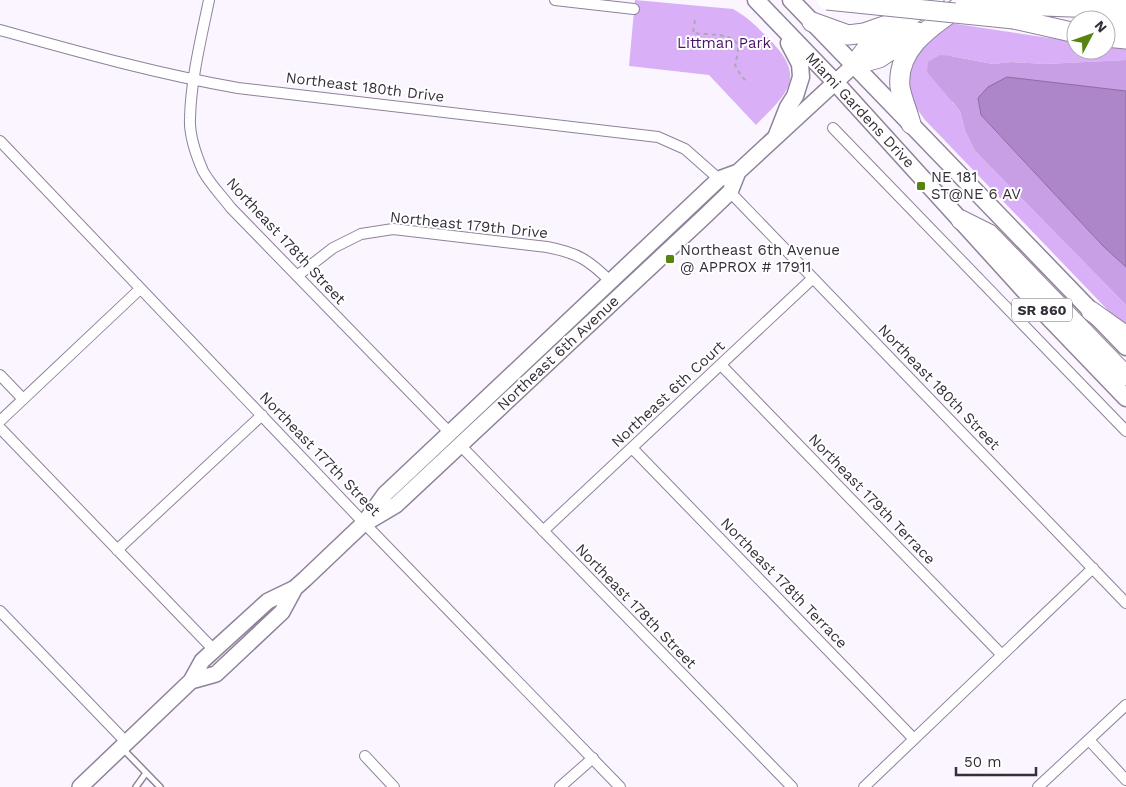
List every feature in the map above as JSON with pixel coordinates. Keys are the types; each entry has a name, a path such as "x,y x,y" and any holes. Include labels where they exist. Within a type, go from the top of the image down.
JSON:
{"highway":[{"path":"827,0 1015,12 1126,9"},
{"path":"854,65 866,49 905,19 934,0"},
{"path":"946,0 1066,20"},
{"path":"911,124 900,88 901,69 910,50 926,30 969,0"},
{"path":"1015,12 1066,30"},
{"path":"812,22 840,33 856,34 905,19"},
{"path":"854,65 879,58 915,33 926,30"},
{"path":"961,220 989,234 1126,376"},
{"path":"1091,311 1126,336"}],"main road":[{"name":"Miami Gardens Drive","path":"756,0 835,82 1052,321 1126,398"},
{"name":"Miami Gardens Drive","path":"791,0 1126,347"},
{"path":"777,135 788,107 798,90 801,70 798,58 778,23"},
{"name":"Northeast 6th Avenue","path":"80,787 192,681 202,661 268,600 294,588 364,523 385,494 719,179 738,172 854,65"},
{"name":"Northeast 6th Avenue","path":"364,523 396,505 730,192 738,172"},
{"name":"Northeast 6th Avenue","path":"192,681 216,674 282,612 294,588"}],"street":[{"name":"Northeast 178th Street","path":"209,0 194,80 190,119 196,152 204,172 230,208 450,433"},
{"path":"556,0 634,9"},
{"name":"Northeast 180th Drive","path":"0,30 129,65 194,80 248,89 658,137 685,149 719,179"},
{"path":"833,128 1126,431"},
{"name":"Northeast 177th Street","path":"0,141 364,523 620,787"},
{"name":"Northeast 180th Street","path":"730,192 1126,603"},
{"name":"Northeast 179th Drive","path":"297,276 333,248 361,234 393,229 547,247 570,252 592,264 611,282"},
{"name":"Northeast 6th Court","path":"543,531 813,278"},
{"path":"0,420 140,289"},
{"name":"Northeast 179th Terrace","path":"721,365 1001,654"},
{"path":"0,375 23,399"},
{"path":"117,550 262,415"},
{"path":"0,428 214,650"},
{"name":"Northeast 178th Street","path":"460,445 792,787"},
{"name":"Northeast 178th Terrace","path":"632,448 914,738"},
{"path":"864,787 1093,568"},
{"path":"0,611 124,746"},
{"path":"1038,787 1126,705"},
{"path":"1089,740 1126,780"},
{"path":"365,756 394,787"},
{"path":"560,787 593,758"}],"lane":[{"path":"124,746 160,787"},
{"path":"136,787 146,773"}],"path":[{"path":"695,20 693,33 734,39 738,48 735,65 748,82"},
{"path":"680,47 695,48 700,34"}],"green space":[{"name":"Littman Park","path":"635,0 733,9 738,12 769,39 788,64 789,85 784,94 777,104 756,125 709,75 629,66"},
{"path":"950,23 1066,40 1066,60 1116,60 1116,46 1126,46 1126,60 1045,64 1011,62 993,64 951,56 952,102 960,111 965,131 975,151 1126,305 1126,329 925,120 910,99 908,72 920,47"}],"shaded area":[{"path":"940,55 993,64 1011,62 1045,64 1126,60 1126,91 1007,77 978,98 981,115 1103,246 1126,267 1126,305 975,151 965,131 960,111 927,72 928,62"},
{"path":"1007,77 1126,91 1126,267 1103,246 981,115 978,98 988,87"}],"place":[{"name":"NE 181 ST@NE 6 AV","path":"921,186"},
{"name":"Northeast 6th Avenue @ APPROX # 17911","path":"670,259"}]}
